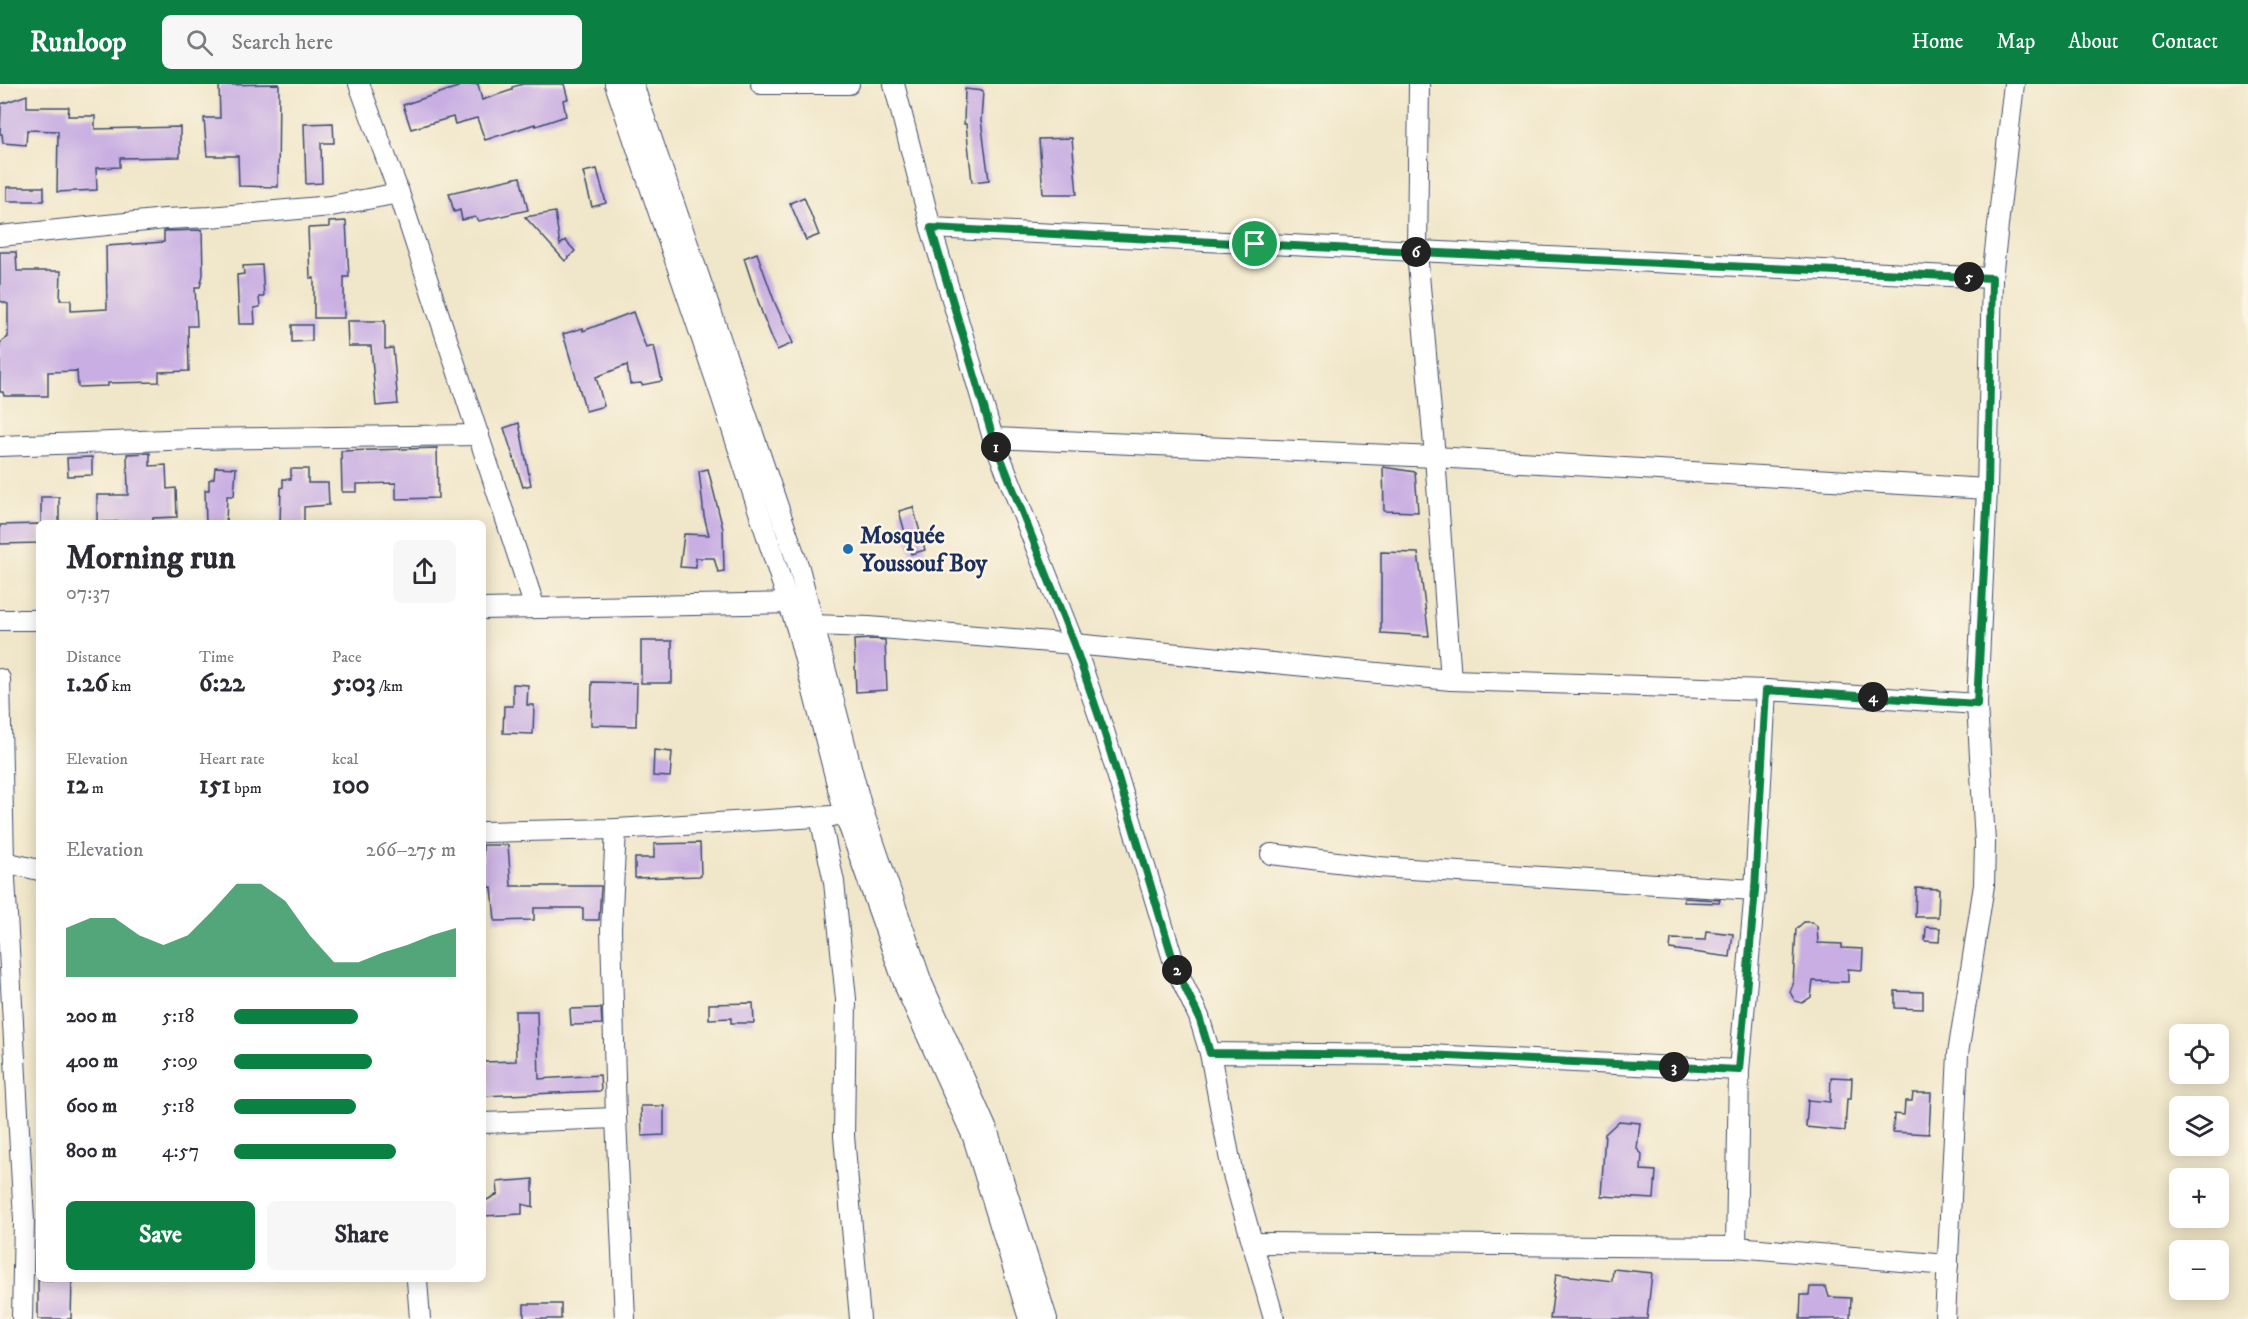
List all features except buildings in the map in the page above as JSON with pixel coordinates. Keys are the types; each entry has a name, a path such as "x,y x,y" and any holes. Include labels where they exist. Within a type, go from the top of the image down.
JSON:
{"street":[{"path":"359,84 399,193 535,608"},
{"path":"615,84 721,395 798,603 813,625 861,805 922,983 988,1131 1047,1319"},
{"path":"633,84 799,568 797,629 845,815 906,989 973,1137 1029,1319"},
{"path":"761,84 849,84"},
{"path":"894,84 931,228 993,438 1074,644 1104,731 1175,966 1199,1017 1210,1053 1232,1171 1274,1319"},
{"path":"1419,84 1417,252 1451,680"},
{"path":"1946,1319 1958,1054 1986,862 1977,704 1988,489 1992,278 2014,84"},
{"path":"0,236 165,219 331,207 399,193"},
{"path":"931,228 1992,278"},
{"path":"0,446 195,439 479,435"},
{"path":"993,438 1435,458 1988,489"},
{"path":"486,609 798,603"},
{"path":"0,620 36,620"},
{"path":"813,625 869,627 1074,644 1451,680 1766,690 1977,704"},
{"path":"0,679 2,861 24,1220 22,1319"},
{"path":"1736,1247 1739,1070 1755,890 1766,690"},
{"path":"486,832 616,829 845,815"},
{"path":"820,817 834,882 846,999 843,1080 844,1136 860,1319"},
{"path":"616,829 611,929 625,1319"},
{"path":"1271,854 1378,867 1755,890"},
{"path":"2,861 36,869"},
{"path":"1210,1053 1428,1055 1739,1070"},
{"path":"486,1123 616,1118"},
{"path":"1253,1244 1736,1247 1948,1265"},
{"path":"417,1282 420,1319"}],"place":[{"name":"Mosquée Youssouf Boy","path":"848,549"}],"route":[{"path":"931,228 1255,244 1992,278 1988,489 1977,704 1766,690 1755,890 1739,1070 1428,1055 1309,1056 1210,1053 1199,1017 1175,966 1104,731 1074,644 993,438 931,228"}]}
